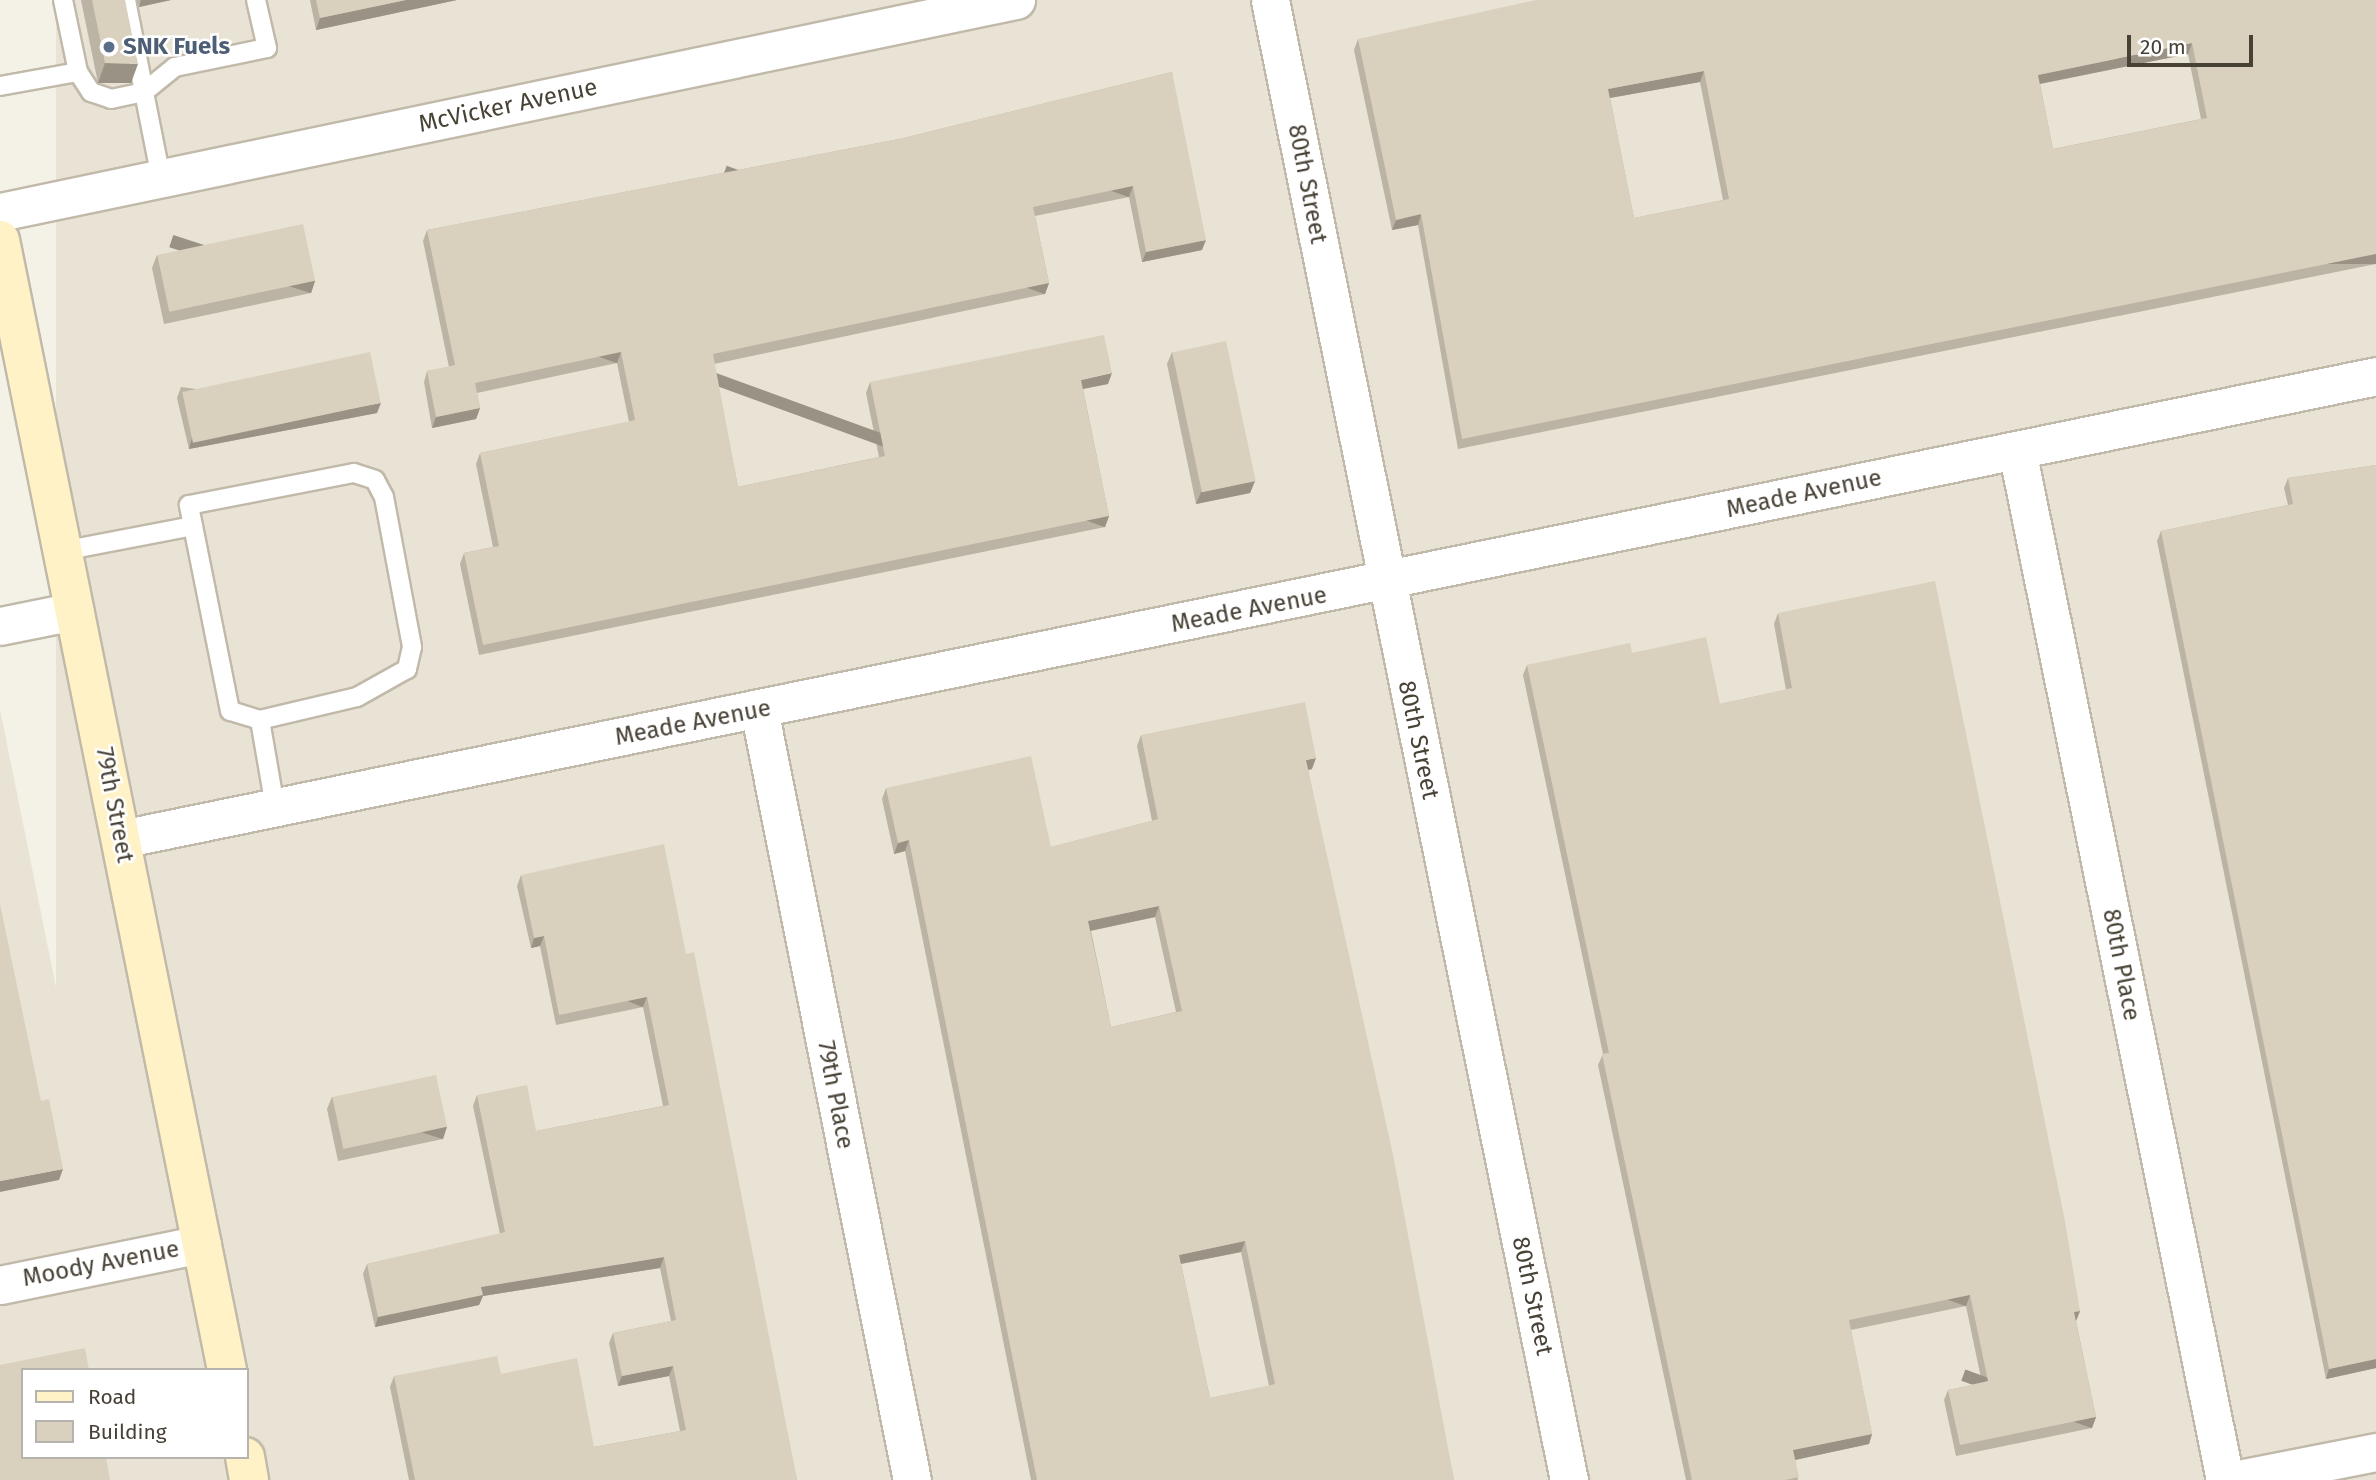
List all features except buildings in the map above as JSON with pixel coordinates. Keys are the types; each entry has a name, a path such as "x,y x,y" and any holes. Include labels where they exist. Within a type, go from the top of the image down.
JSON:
{"main road":[{"name":"79th Street","path":"0,240 227,1368"},
{"path":"245,1459 249,1480"}],"street":[{"name":"McVicker Avenue","path":"0,212 1016,0"},
{"name":"80th Street","path":"1270,0 1569,1480"},
{"name":"Meade Avenue","path":"121,839 1386,582 2376,376"},
{"name":"80th Place","path":"2017,450 2225,1480"},
{"path":"0,626 75,611"},
{"name":"79th Place","path":"759,709 912,1480"},
{"name":"Moody Avenue","path":"0,1285 202,1244"},
{"path":"2233,1480 2376,1452"}],"lane":[{"path":"63,0 78,72 91,92 111,99 144,92 175,67 267,48 256,0"},
{"path":"126,0 162,178"},
{"path":"0,86 78,72"},
{"path":"354,473 375,480 384,497 412,647 407,669 357,697 260,720 230,712 193,526 189,505 354,473"},
{"path":"63,551 193,526"},
{"path":"260,720 275,807"}],"shaded area":[{"path":"56,0 2376,0 2376,1480 56,1480 56,1459 248,1459 248,1368 56,1368"},
{"path":"0,709 133,1368 21,1368 21,1459 151,1459 156,1480 0,1480"}],"place":[{"name":"SNK Fuels","path":"109,47"}]}
